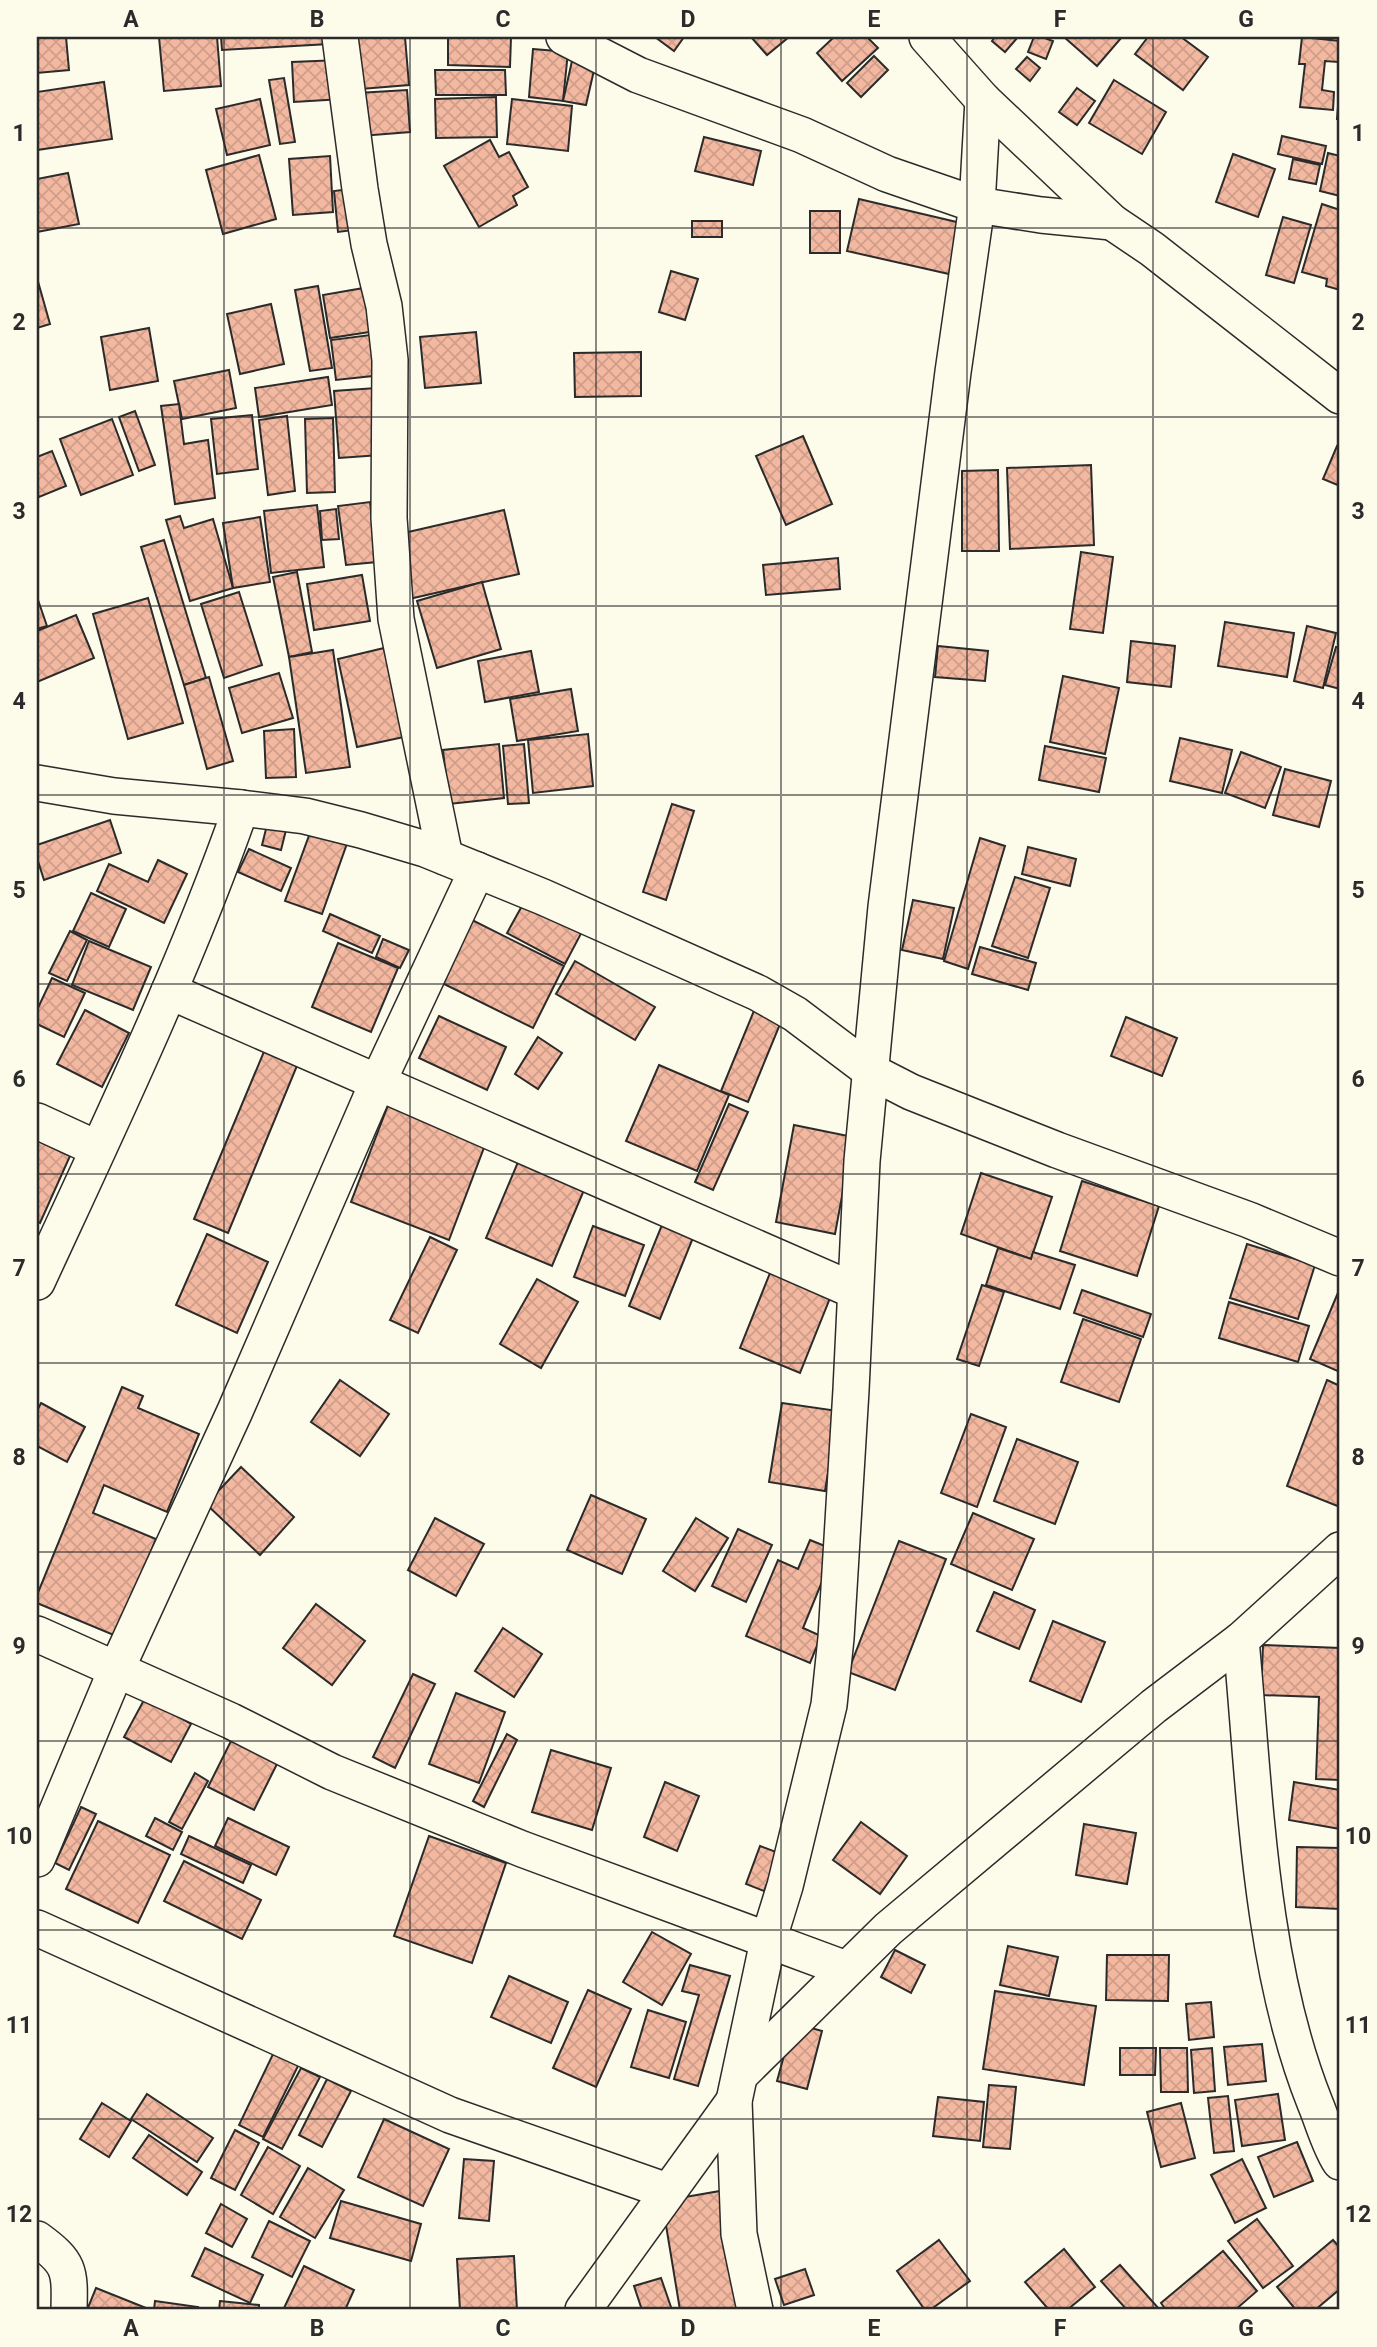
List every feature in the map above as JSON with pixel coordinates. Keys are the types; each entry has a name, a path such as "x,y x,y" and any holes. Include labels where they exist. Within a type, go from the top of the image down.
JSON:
{"street":[{"path":"340,37 359,189 384,306 390,360 389,518 396,619 445,858"},
{"path":"564,37 638,75 802,135 887,174 977,205 1112,222"},
{"path":"927,37 983,100 1112,222 1152,249 1340,396"},
{"path":"755,2310 739,2234 737,2087 768,1941 785,1886 829,1705 836,1638 862,1161 886,907 953,372 977,205 983,100"},
{"path":"37,783 114,796 305,816 362,830 445,858 543,897 758,993 795,1014 872,1072 911,1092 1057,1150 1249,1220 1340,1258"},
{"path":"37,1282 169,991 219,870 241,808"},
{"path":"37,1859 117,1668 235,1411 377,1084 477,870"},
{"path":"169,991 855,1291"},
{"path":"37,1121 98,1149"},
{"path":"583,2310 634,2241 737,2087 846,1969 888,1929 1154,1706 1241,1640 1340,1550"},
{"path":"37,1634 231,1721 332,1772 522,1849 846,1969"},
{"path":"1241,1640 1265,1893 1280,1987 1303,2074 1340,2162"},
{"path":"37,1928 450,2115 667,2191"},
{"path":"37,2239 64,2261 69,2274 69,2310"}],"building":[{"path":"37,37 66,37 69,70 37,73"},
{"path":"159,37 217,37 221,86 164,91"},
{"path":"221,37 329,37 329,44 222,50"},
{"path":"357,37 405,37 409,85 361,89"},
{"path":"448,37 511,37 510,67 448,65"},
{"path":"655,37 684,37 674,51"},
{"path":"751,37 789,37 767,55"},
{"path":"834,37 867,37 878,48 842,81 817,53"},
{"path":"995,37 1018,37 1005,52 992,41"},
{"path":"1034,37 1053,41 1046,59 1028,52"},
{"path":"1064,37 1122,37 1097,66"},
{"path":"1148,37 1181,37 1208,57 1183,90 1135,54"},
{"path":"1302,37 1340,41 1338,62 1325,61 1322,90 1334,92 1333,110 1300,107 1305,64 1299,64"},
{"path":"533,49 568,52 563,101 529,97"},
{"path":"874,56 888,70 861,97 847,83"},
{"path":"1027,57 1040,68 1030,81 1016,69"},
{"path":"340,60 342,99 294,102 292,62"},
{"path":"572,61 595,66 586,105 563,101"},
{"path":"435,70 505,70 506,95 436,95"},
{"path":"284,78 295,142 280,144 269,80"},
{"path":"1114,80 1166,112 1142,154 1089,123"},
{"path":"1340,81 1340,119 1337,119"},
{"path":"104,82 112,139 37,150 37,92"},
{"path":"1077,88 1095,101 1077,125 1059,112"},
{"path":"407,90 410,132 361,136 358,93"},
{"path":"496,97 497,137 436,138 435,99"},
{"path":"260,99 270,145 227,155 216,109"},
{"path":"512,99 572,106 568,151 507,144"},
{"path":"1282,136 1326,146 1322,164 1278,154"},
{"path":"704,137 761,151 753,185 695,171"},
{"path":"490,140 499,157 509,152 528,187 513,196 517,205 479,227 444,166"},
{"path":"1328,153 1340,156 1340,196 1320,191"},
{"path":"1233,154 1275,169 1258,217 1216,202"},
{"path":"259,155 276,219 223,234 206,170"},
{"path":"330,156 333,212 293,215 289,159"},
{"path":"1293,159 1320,165 1316,184 1289,179"},
{"path":"68,173 79,224 37,232 37,179"},
{"path":"357,188 362,229 338,232 334,191"},
{"path":"859,199 961,223 949,274 847,251"},
{"path":"1322,204 1340,210 1340,290 1326,286 1327,279 1302,272"},
{"path":"810,211 840,211 840,253 810,253"},
{"path":"1283,217 1311,225 1294,283 1266,275"},
{"path":"692,221 722,221 722,237 692,237"},
{"path":"671,271 698,279 685,320 659,312"},
{"path":"37,278 50,324 37,328"},
{"path":"318,286 332,368 310,371 295,290"},
{"path":"375,286 383,330 330,338 323,295"},
{"path":"271,304 284,364 240,374 227,314"},
{"path":"149,328 158,381 110,390 101,337"},
{"path":"476,332 481,383 425,388 420,337"},
{"path":"378,334 382,375 336,380 331,340"},
{"path":"641,352 641,396 575,397 574,353"},
{"path":"229,370 236,408 182,419 174,381"},
{"path":"328,377 332,405 259,417 255,388"},
{"path":"376,388 380,455 339,458 334,391"},
{"path":"179,404 184,444 208,440 215,498 175,504 161,406"},
{"path":"135,411 155,465 139,471 119,417"},
{"path":"252,415 258,469 217,474 211,419"},
{"path":"287,416 295,491 268,495 259,420"},
{"path":"333,418 335,492 307,493 305,419"},
{"path":"112,419 133,475 81,495 60,439"},
{"path":"803,436 832,504 786,525 756,456"},
{"path":"1337,446 1340,448 1340,486 1323,479"},
{"path":"52,451 66,486 39,497 37,457"},
{"path":"1091,465 1094,545 1010,549 1007,468"},
{"path":"998,470 999,551 962,551 962,471"},
{"path":"370,502 377,562 346,565 338,506"},
{"path":"317,505 324,567 271,573 264,511"},
{"path":"336,509 339,539 322,540 320,511"},
{"path":"504,510 519,574 409,599 395,535"},
{"path":"180,516 184,528 213,519 233,588 190,601 166,520"},
{"path":"260,517 270,582 233,588 223,523"},
{"path":"164,540 206,678 184,685 141,547"},
{"path":"1081,552 1113,557 1103,633 1070,629"},
{"path":"838,558 840,589 766,595 763,565"},
{"path":"297,572 312,652 289,657 273,577"},
{"path":"362,575 370,621 314,630 307,584"},
{"path":"482,582 501,649 437,668 417,601"},
{"path":"239,592 262,665 224,678 201,604"},
{"path":"37,597 47,626 37,629"},
{"path":"148,598 183,723 128,739 93,614"},
{"path":"76,615 94,658 37,682 37,631"},
{"path":"1225,622 1294,633 1287,677 1218,666"},
{"path":"1307,626 1336,633 1323,688 1294,681"},
{"path":"1131,641 1175,646 1171,687 1127,682"},
{"path":"938,646 988,651 985,681 935,677"},
{"path":"1336,647 1340,648 1340,689 1325,685"},
{"path":"384,648 404,737 357,747 338,659"},
{"path":"333,650 350,767 306,773 289,657"},
{"path":"531,651 539,692 485,702 478,661"},
{"path":"279,673 293,718 242,733 229,688"},
{"path":"1063,676 1119,688 1105,754 1050,742"},
{"path":"209,677 233,761 207,769 184,685"},
{"path":"571,689 578,731 517,741 510,699"},
{"path":"294,729 296,777 266,778 264,731"},
{"path":"588,734 593,786 533,793 528,740"},
{"path":"1180,738 1232,750 1222,793 1170,781"},
{"path":"499,744 504,798 449,804 443,750"},
{"path":"524,744 529,803 508,804 503,746"},
{"path":"1045,746 1106,758 1099,792 1039,780"},
{"path":"1241,752 1281,767 1265,808 1225,793"},
{"path":"1285,769 1331,781 1319,827 1273,815"},
{"path":"672,804 694,811 666,900 643,892"},
{"path":"110,820 121,853 44,880 37,858 37,845"},
{"path":"314,822 350,835 322,914 285,901"},
{"path":"267,825 286,830 281,850 262,845"},
{"path":"980,838 1005,846 968,969 944,961"},
{"path":"1028,847 1076,859 1070,886 1022,874"},
{"path":"249,849 291,868 281,891 238,872"},
{"path":"158,860 187,874 164,923 97,891 109,864 148,882"},
{"path":"1015,877 1050,888 1028,958 992,946"},
{"path":"91,893 126,909 109,947 73,931"},
{"path":"528,895 585,926 565,964 507,933"},
{"path":"913,900 954,908 943,959 902,950"},
{"path":"330,914 380,936 372,953 323,931"},
{"path":"464,916 564,966 533,1028 432,978"},
{"path":"70,931 87,940 67,981 49,973"},
{"path":"383,939 409,950 400,968 376,957"},
{"path":"89,941 151,967 133,1010 72,985"},
{"path":"338,943 398,968 371,1032 312,1007"},
{"path":"980,947 1036,963 1028,990 972,974"},
{"path":"575,961 655,1007 635,1040 556,994"},
{"path":"52,978 85,993 64,1037 37,1024 37,1010"},
{"path":"758,1001 785,1012 748,1102 721,1091"},
{"path":"85,1010 129,1033 102,1087 57,1064"},
{"path":"439,1016 506,1047 487,1090 419,1058"},
{"path":"1126,1017 1177,1038 1162,1076 1111,1056"},
{"path":"538,1037 562,1053 538,1089 515,1074"},
{"path":"268,1042 301,1056 228,1233 194,1219"},
{"path":"659,1065 729,1095 697,1171 626,1141"},
{"path":"390,1100 488,1137 449,1240 351,1202"},
{"path":"729,1104 748,1112 713,1190 695,1182"},
{"path":"794,1125 853,1137 835,1234 776,1222"},
{"path":"37,1140 70,1156 40,1223 37,1221"},
{"path":"518,1162 584,1190 552,1266 486,1238"},
{"path":"981,1173 1052,1197 1031,1259 961,1234"},
{"path":"1082,1181 1159,1206 1137,1276 1060,1251"},
{"path":"666,1215 697,1228 660,1319 629,1306"},
{"path":"593,1226 644,1245 625,1296 574,1277"},
{"path":"207,1234 268,1262 237,1333 176,1305"},
{"path":"430,1237 457,1250 418,1333 390,1320"},
{"path":"1247,1244 1315,1265 1298,1319 1230,1298"},
{"path":"998,1248 1031,1259 1033,1252 1075,1265 1060,1309 986,1285"},
{"path":"770,1273 830,1298 800,1373 740,1348"},
{"path":"537,1279 578,1302 541,1368 500,1344"},
{"path":"982,1285 1004,1292 979,1366 957,1359"},
{"path":"1340,1288 1340,1372 1310,1359"},
{"path":"1082,1290 1151,1314 1143,1337 1074,1313"},
{"path":"1229,1302 1309,1326 1298,1362 1219,1338"},
{"path":"1083,1319 1141,1339 1119,1402 1061,1382"},
{"path":"340,1380 389,1414 360,1456 311,1422"},
{"path":"1327,1380 1340,1386 1340,1507 1287,1486"},
{"path":"122,1387 143,1396 138,1408 199,1434 167,1512 104,1485 93,1513 156,1539 116,1636 37,1603 37,1595"},
{"path":"41,1403 85,1427 67,1462 37,1446 37,1411"},
{"path":"782,1403 838,1411 825,1491 769,1482"},
{"path":"971,1414 1006,1427 977,1507 941,1493"},
{"path":"1017,1439 1078,1462 1055,1524 994,1501"},
{"path":"241,1467 294,1517 260,1555 206,1504"},
{"path":"591,1495 646,1519 622,1574 567,1550"},
{"path":"973,1513 1034,1539 1012,1590 951,1564"},
{"path":"435,1518 484,1544 456,1596 408,1570"},
{"path":"696,1518 728,1538 695,1591 663,1571"},
{"path":"738,1529 772,1545 746,1602 712,1586"},
{"path":"810,1540 835,1550 803,1628 821,1636 810,1663 746,1636 778,1560 798,1569"},
{"path":"899,1541 946,1559 895,1690 848,1672"},
{"path":"994,1592 1035,1610 1019,1649 977,1631"},
{"path":"316,1604 365,1641 332,1685 283,1648"},
{"path":"1053,1621 1105,1642 1081,1702 1030,1681"},
{"path":"503,1628 542,1654 514,1697 475,1671"},
{"path":"1263,1645 1340,1648 1340,1780 1316,1779 1319,1697 1261,1695"},
{"path":"413,1674 435,1684 395,1768 373,1757"},
{"path":"456,1693 505,1712 479,1783 429,1764"},
{"path":"145,1698 191,1724 171,1762 124,1737"},
{"path":"236,1731 282,1754 254,1810 208,1787"},
{"path":"507,1734 517,1740 484,1807 473,1801"},
{"path":"551,1750 611,1768 592,1830 532,1812"},
{"path":"195,1773 208,1781 182,1829 169,1822"},
{"path":"665,1782 699,1796 677,1851 644,1837"},
{"path":"1294,1782 1340,1790 1340,1829 1289,1820"},
{"path":"81,1807 96,1814 69,1870 55,1863"},
{"path":"155,1818 182,1832 173,1850 146,1836"},
{"path":"228,1818 289,1847 276,1875 215,1846"},
{"path":"98,1821 170,1855 138,1923 66,1889"},
{"path":"861,1822 907,1856 880,1894 833,1860"},
{"path":"1084,1824 1136,1833 1127,1884 1076,1875"},
{"path":"189,1836 251,1865 243,1883 181,1854"},
{"path":"429,1836 506,1863 472,1963 394,1936"},
{"path":"760,1846 779,1853 764,1891 746,1884"},
{"path":"1297,1847 1340,1848 1340,1909 1296,1907"},
{"path":"184,1861 261,1900 242,1939 164,1901"},
{"path":"652,1932 691,1954 662,2005 623,1982"},
{"path":"1008,1946 1058,1957 1049,1996 1000,1985"},
{"path":"895,1950 925,1965 911,1993 881,1977"},
{"path":"1107,1955 1169,1955 1168,2001 1106,2000"},
{"path":"690,1965 730,1976 698,2086 674,2079 699,1995 682,1991"},
{"path":"509,1976 568,2002 551,2043 491,2017"},
{"path":"588,1990 631,2009 596,2087 553,2068"},
{"path":"995,1991 1096,2006 1084,2085 983,2069"},
{"path":"1211,2002 1214,2037 1189,2040 1186,2004"},
{"path":"648,2010 686,2022 669,2078 631,2067"},
{"path":"793,2023 822,2031 807,2089 777,2081"},
{"path":"1262,2044 1266,2081 1228,2085 1224,2047"},
{"path":"1120,2048 1156,2048 1155,2075 1120,2075"},
{"path":"1160,2048 1187,2048 1188,2092 1161,2092"},
{"path":"1212,2048 1215,2091 1194,2093 1191,2050"},
{"path":"274,2052 299,2064 263,2137 239,2125"},
{"path":"301,2068 320,2077 282,2149 263,2139"},
{"path":"327,2079 351,2091 322,2147 299,2135"},
{"path":"989,2085 1016,2087 1010,2149 983,2147"},
{"path":"147,2094 213,2138 197,2162 131,2119"},
{"path":"1278,2094 1285,2140 1242,2146 1235,2100"},
{"path":"1228,2096 1234,2151 1214,2153 1208,2098"},
{"path":"938,2097 984,2102 980,2141 933,2136"},
{"path":"102,2103 131,2121 109,2157 80,2139"},
{"path":"1181,2103 1195,2158 1161,2167 1147,2112"},
{"path":"384,2119 449,2149 423,2206 358,2177"},
{"path":"235,2130 259,2143 235,2190 211,2178"},
{"path":"149,2135 202,2172 187,2195 133,2158"},
{"path":"1297,2142 1313,2181 1274,2197 1258,2157"},
{"path":"268,2147 300,2166 273,2214 241,2195"},
{"path":"464,2159 494,2161 489,2221 459,2218"},
{"path":"1242,2159 1266,2208 1235,2223 1211,2175"},
{"path":"308,2168 344,2190 315,2238 280,2217"},
{"path":"720,2191 740,2310 680,2310 662,2201"},
{"path":"341,2201 421,2224 411,2261 330,2238"},
{"path":"221,2204 247,2219 232,2247 206,2233"},
{"path":"1257,2219 1293,2266 1263,2288 1228,2241"},
{"path":"269,2221 310,2241 292,2277 252,2257"},
{"path":"939,2240 970,2281 930,2310 925,2310 897,2271"},
{"path":"1333,2240 1340,2248 1340,2289 1315,2310 1296,2310 1277,2287"},
{"path":"205,2248 263,2275 250,2303 192,2276"},
{"path":"1064,2249 1095,2287 1067,2310 1049,2310 1025,2282"},
{"path":"1223,2251 1257,2291 1235,2310 1166,2310 1161,2303"},
{"path":"514,2256 517,2310 460,2310 457,2259"},
{"path":"1120,2265 1160,2310 1127,2310 1101,2281"},
{"path":"304,2266 354,2290 345,2310 284,2308"},
{"path":"805,2269 814,2295 784,2305 775,2279"},
{"path":"661,2278 672,2310 642,2310 634,2286"},
{"path":"96,2288 151,2310 87,2310"},
{"path":"155,2301 198,2307 197,2310 154,2310"},
{"path":"220,2301 259,2305 259,2310 219,2310"}]}
